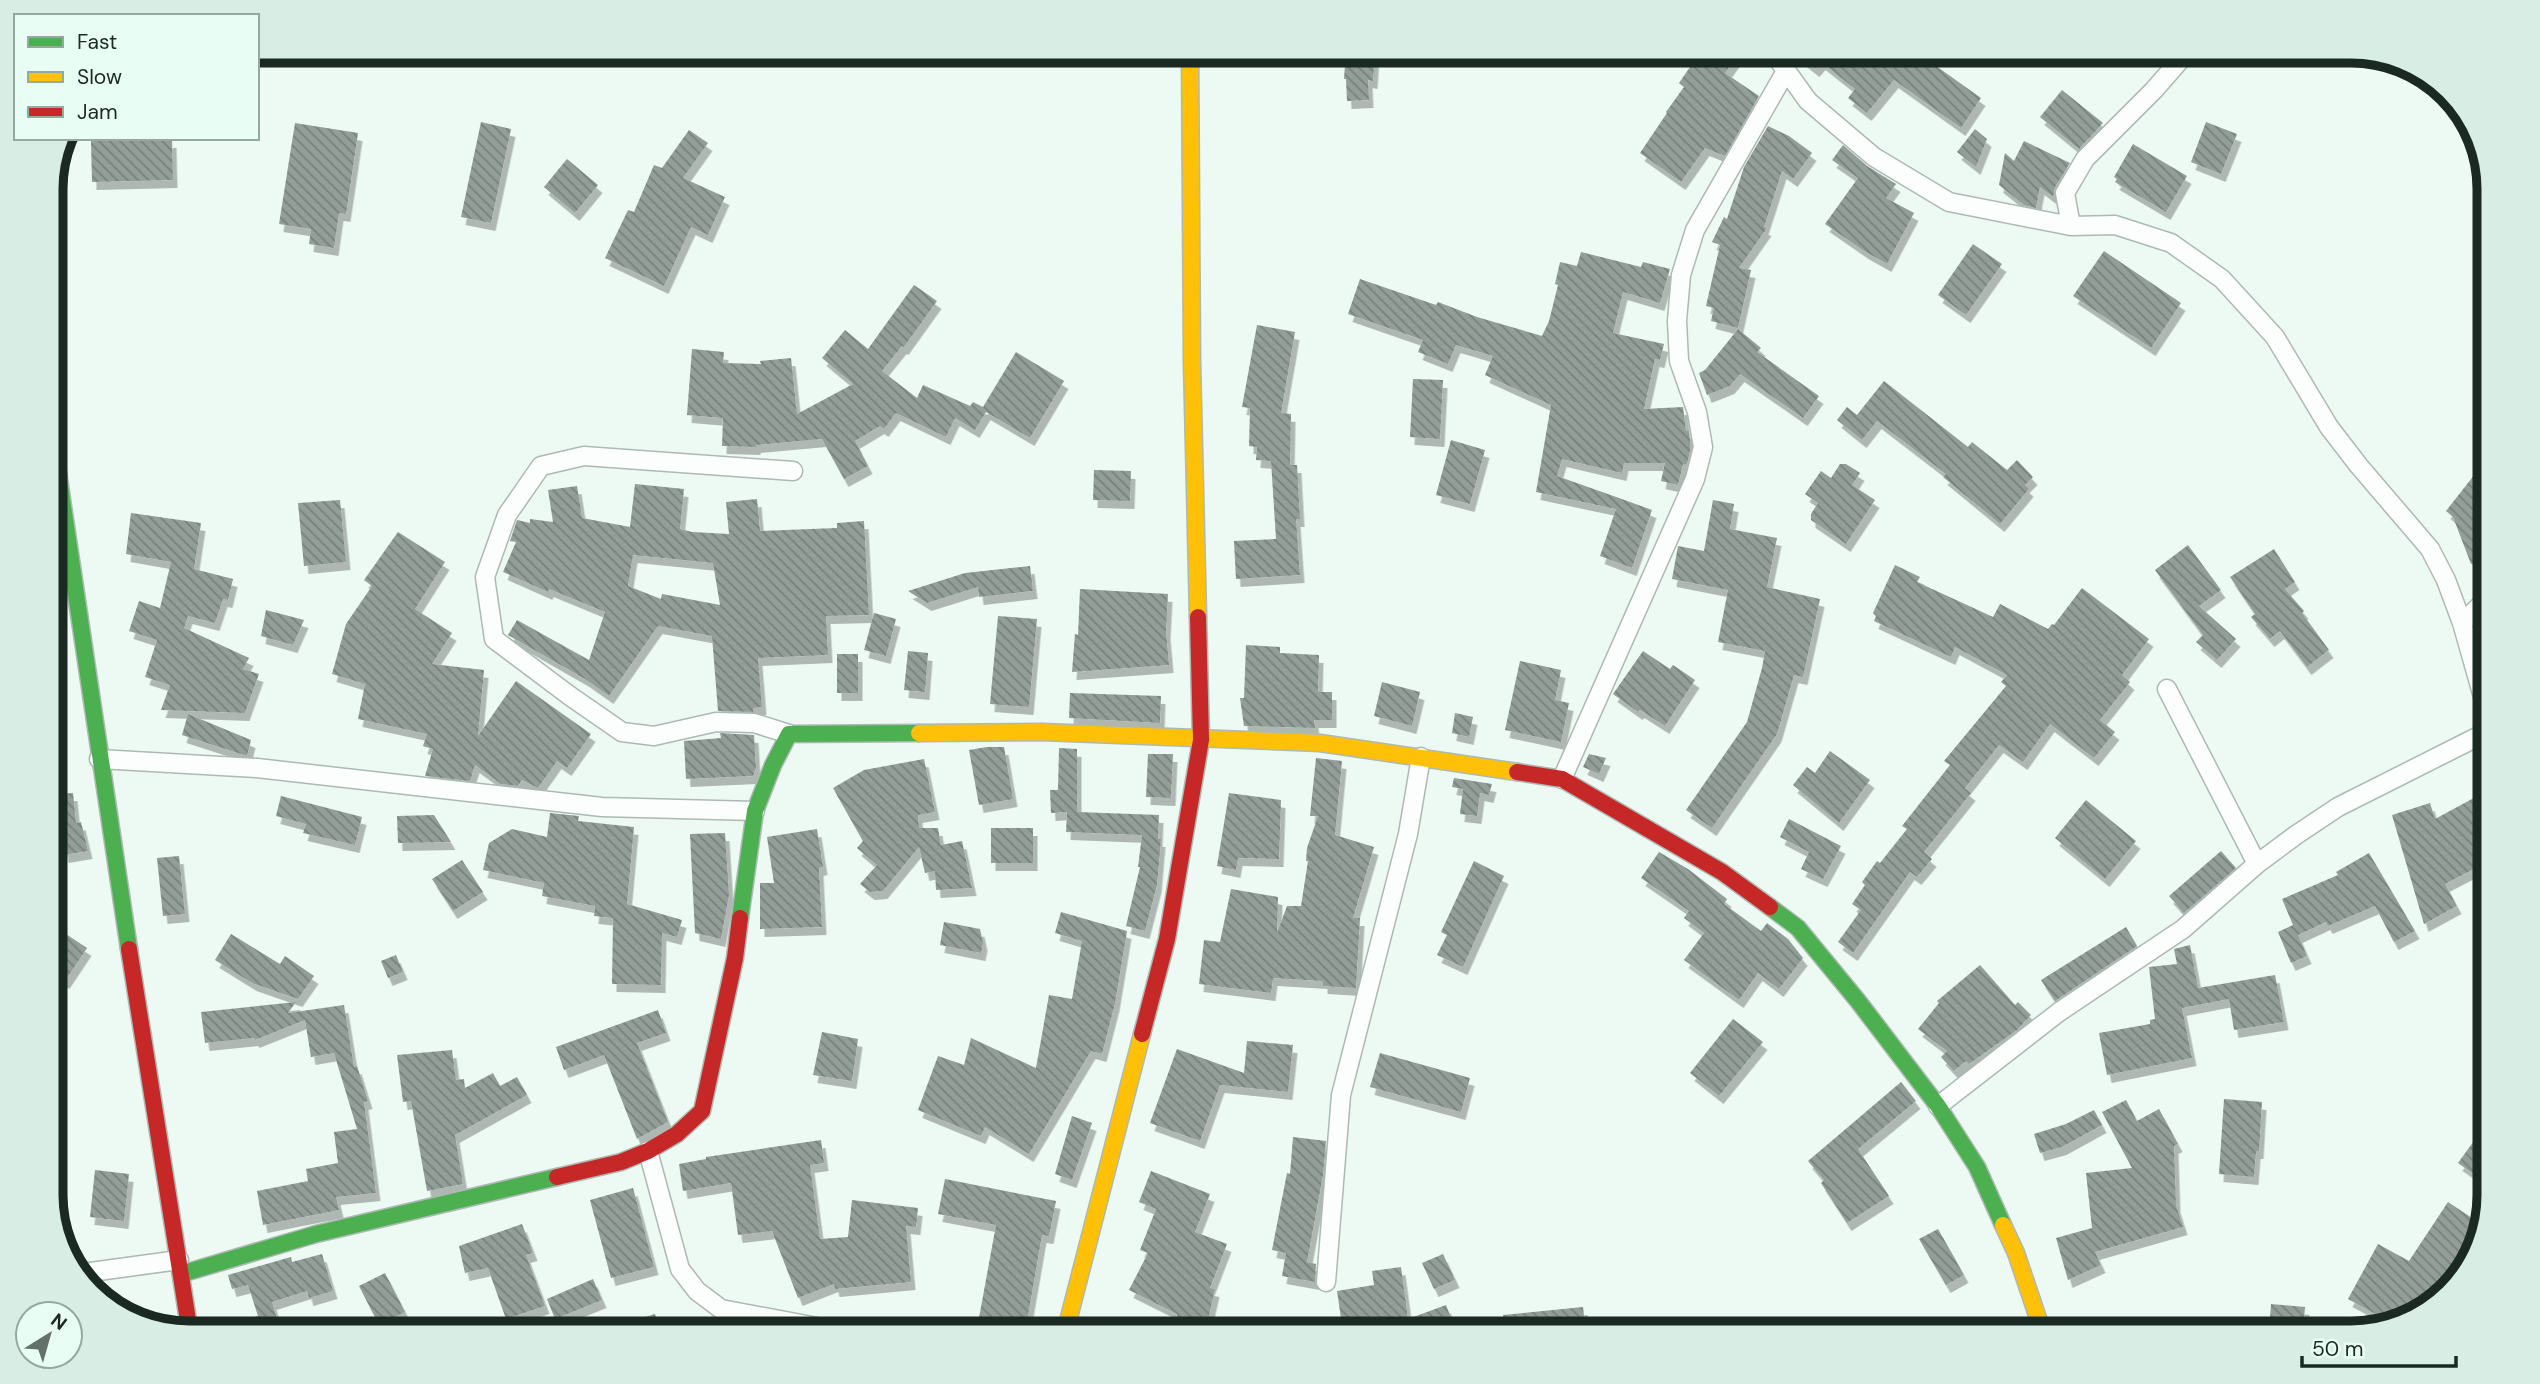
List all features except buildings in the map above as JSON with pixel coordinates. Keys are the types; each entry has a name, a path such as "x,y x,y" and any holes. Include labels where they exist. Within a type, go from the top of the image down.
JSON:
{"street":[{"path":"1068,1321 1167,939 1200,740 1192,362 1190,63"},
{"path":"1780,63 1808,101 1874,157 1949,202 2071,226 2115,225 2171,243 2222,279 2275,337 2329,427 2430,549 2446,580 2462,623 2477,676"},
{"path":"2071,226 2065,193 2085,159 2178,63"},
{"path":"1562,779 1695,479 1703,447 1697,412 1679,360 1677,321 1681,275 1695,230 1786,71"},
{"path":"793,471 584,456 541,466 507,514 485,576 494,639 622,732 654,736 716,722 754,723 789,734 1042,732 1320,743 1562,779 1722,872 1798,928 1938,1106 1977,1167 2016,1253 2039,1321"},
{"path":"63,509 99,759 188,1321"},
{"path":"2462,623 2477,609"},
{"path":"2167,689 2257,864"},
{"path":"90,1273 180,1267 621,1162 648,1151 677,1134 702,1111 735,958 755,811 773,765 789,734"},
{"path":"1938,1106 2059,1012 2183,929 2257,864 2338,807 2477,737"},
{"path":"1326,1282 1341,1095 1408,834 1421,757"},
{"path":"99,759 257,768 602,807 755,811"},
{"path":"648,1151 680,1269 697,1291 721,1309 785,1321"}],"traffic: fast":[{"path":"63,506 129,949"},
{"path":"740,918 755,811 773,765 789,734 919,733"},
{"path":"1770,907 1798,928 1938,1106 1977,1167 2003,1225"},
{"path":"181,1274 316,1234 557,1177"}],"traffic: slow":[{"path":"1190,63 1192,362 1198,617"},
{"path":"919,733 1042,732 1320,743 1517,772"},
{"path":"1068,1321 1142,1034"},
{"path":"2003,1225 2016,1253 2039,1321"}],"traffic: jam":[{"path":"1142,1034 1167,939 1201,740 1198,617"},
{"path":"1517,772 1562,779 1722,872 1770,907"},
{"path":"557,1177 621,1162 648,1151 677,1134 702,1111 735,958 740,918"},
{"path":"129,949 188,1321"}]}
